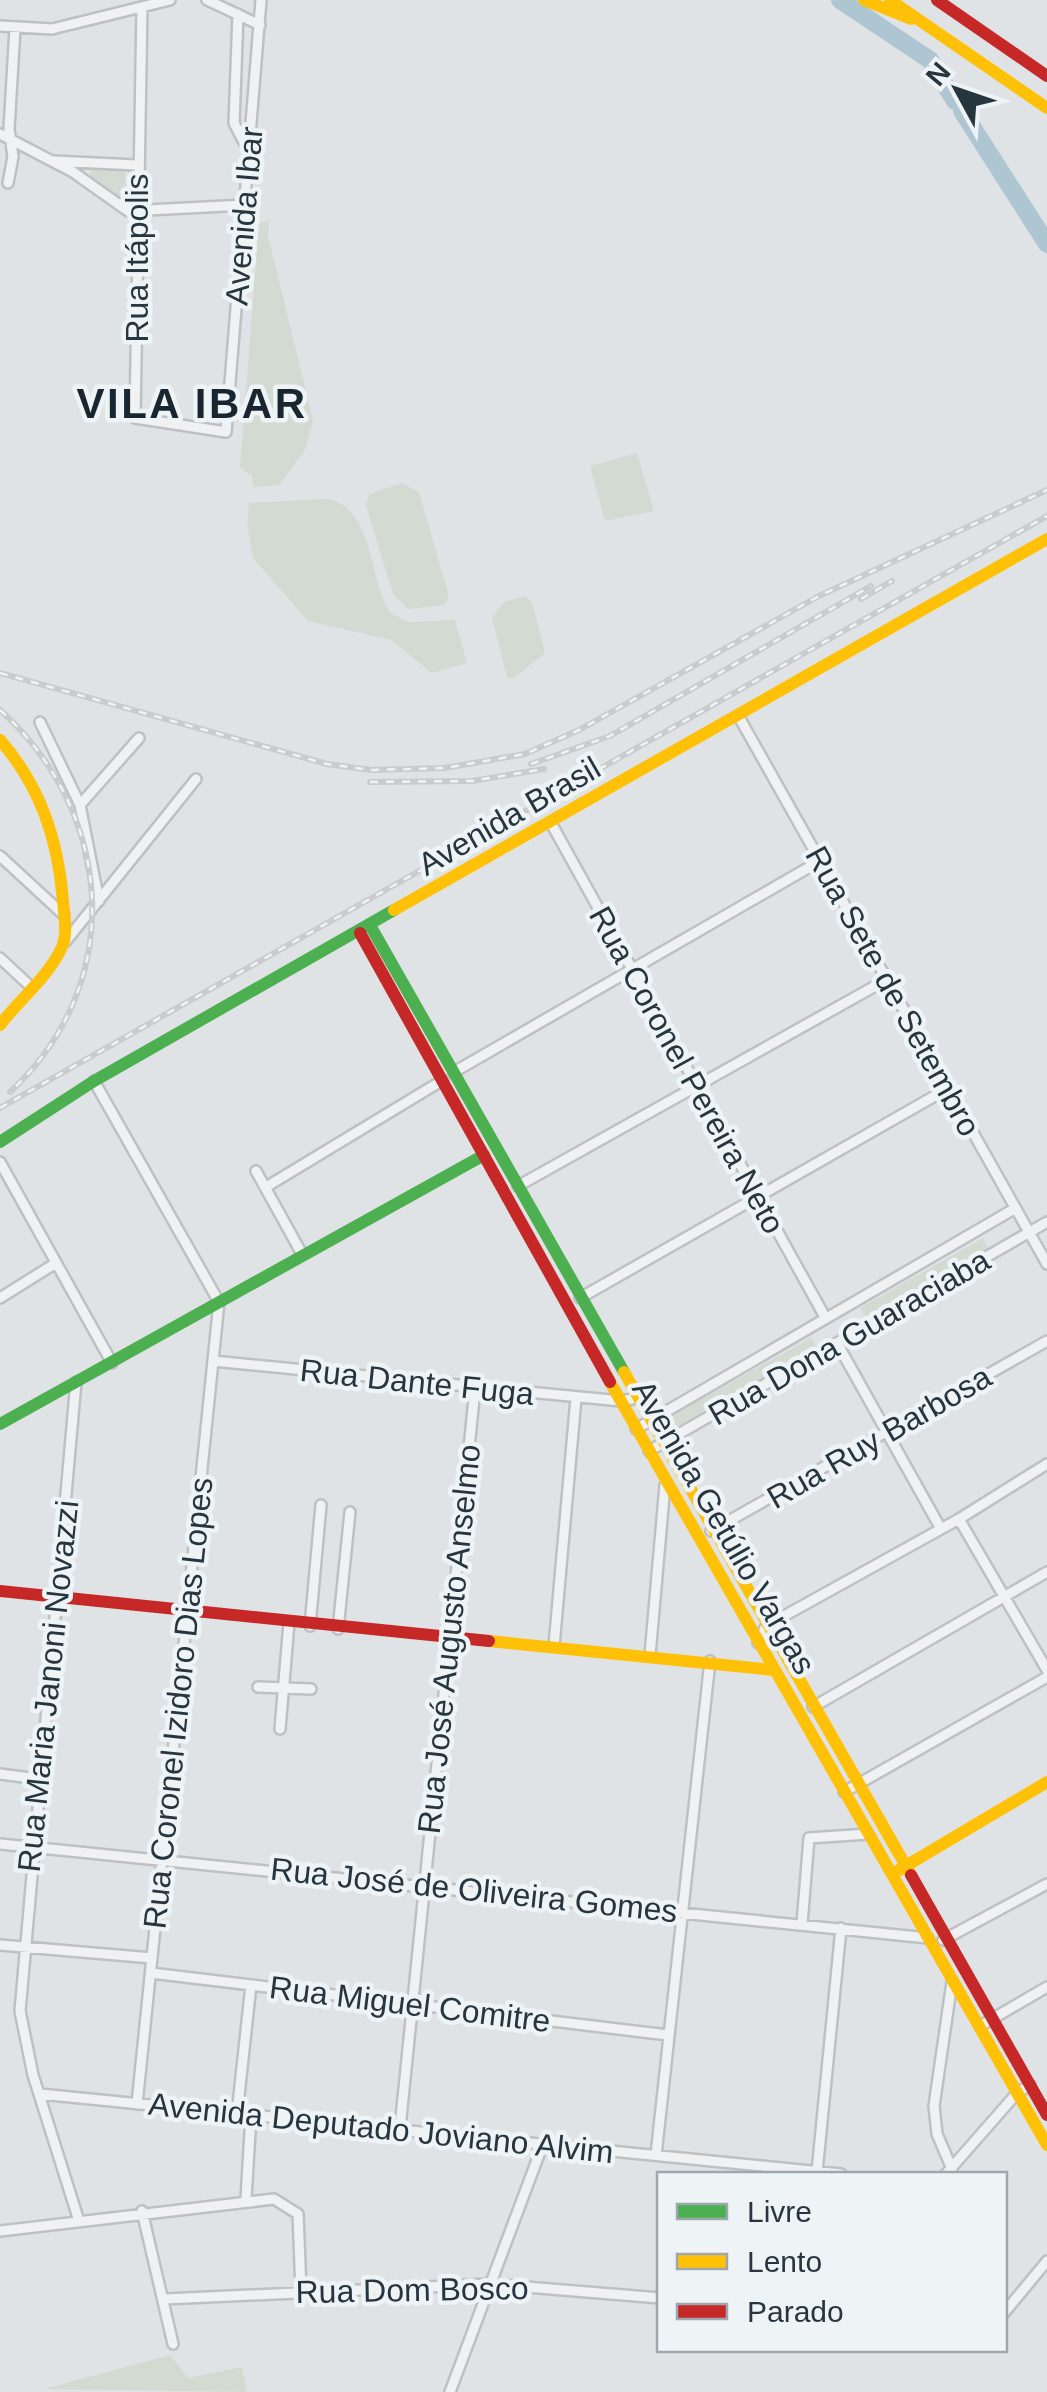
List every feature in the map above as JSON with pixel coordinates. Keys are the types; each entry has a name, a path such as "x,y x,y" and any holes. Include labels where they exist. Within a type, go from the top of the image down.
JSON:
{"main road":[{"path":"864,0 922,23"},
{"path":"890,0 1047,108"},
{"path":"937,0 1047,76"},
{"name":"Avenida Brasil","path":"0,1142 94,1081 739,718 1047,539"},
{"path":"0,740 28,776 45,810 56,845 64,916 63,944 0,1024"},
{"name":"Avenida Getúlio Vargas","path":"366,930 449,1076 518,1186 813,1708 868,1834 891,1875 952,1980 986,2022"},
{"name":"Avenida Getúlio Vargas","path":"449,1076 484,1154 758,1644 905,1866 948,1941 986,2022 1024,2089 1047,2145"},
{"path":"0,1424 484,1154 496,1157 518,1186"},
{"path":"0,1591 310,1626 650,1655 773,1670"},
{"path":"738,1665 758,1644"},
{"path":"891,1875 1047,1782"},
{"name":"Avenida Getúlio Vargas","path":"1024,2089 1047,2116"}],"street":[{"path":"0,26 52,29 170,0"},
{"path":"207,0 260,25"},
{"name":"Avenida Ibar","path":"226,432 261,0"},
{"name":"Rua Itápolis","path":"142,7 136,165 135,418 226,432"},
{"path":"238,14 234,123 250,152"},
{"path":"8,183 15,28"},
{"path":"0,134 52,160 136,213 245,205"},
{"path":"52,160 136,165"},
{"name":"Rua Sete de Setembro","path":"739,718 1047,1264"},
{"path":"40,722 80,805 99,901"},
{"path":"80,805 139,738"},
{"path":"63,944 196,779"},
{"name":"Rua Coronel Pereira Neto","path":"550,823 628,969 825,1316"},
{"path":"0,856 64,916"},
{"path":"266,1188 628,969 820,861"},
{"path":"0,958 29,985"},
{"path":"518,1186 886,980"},
{"path":"94,1081 218,1302"},
{"path":"580,1298 947,1090"},
{"path":"0,1162 112,1362"},
{"path":"256,1170 302,1254"},
{"path":"636,1429 825,1316 1014,1210"},
{"name":"Rua Dona Guaraciaba","path":"650,1451 1047,1222"},
{"path":"0,1298 56,1264"},
{"name":"Rua Coronel Izidoro Dias Lopes","path":"138,2104 218,1302"},
{"name":"Rua Ruy Barbosa","path":"711,1532 1047,1341"},
{"path":"837,1343 941,1529"},
{"name":"Rua Dante Fuga","path":"212,1361 475,1390 621,1401 637,1398"},
{"name":"Rua Maria Janoni Novazzi","path":"76,1382 20,2011 40,2094 79,2221"},
{"name":"Rua José Augusto Anselmo","path":"400,2128 475,1390"},
{"path":"554,1646 576,1398"},
{"path":"758,1644 766,1626 959,1520 1047,1464"},
{"path":"650,1655 665,1482"},
{"path":"310,1626 321,1505"},
{"path":"338,1628 350,1512"},
{"path":"850,1788 1047,1674 959,1520"},
{"path":"813,1708 1047,1572"},
{"path":"280,1730 289,1623"},
{"path":"656,2155 710,1661"},
{"path":"258,1687 311,1688"},
{"path":"0,1774 38,1778"},
{"path":"802,1924 809,1838 868,1834"},
{"name":"Rua José de Oliveira Gomes","path":"0,1844 423,1884 948,1941"},
{"path":"948,1941 1047,1884"},
{"path":"817,2172 841,1928"},
{"path":"0,1945 152,1958"},
{"name":"Rua Miguel Comitre","path":"151,1973 668,2035"},
{"path":"952,1980 934,2106 936,2134 949,2172 1024,2089"},
{"path":"237,2114 251,1985"},
{"path":"986,2022 1047,1986"},
{"name":"Avenida Deputado Joviano Alvim","path":"40,2094 817,2172"},
{"path":"246,2199 251,2116"},
{"path":"450,2392 543,2144"},
{"path":"0,2231 274,2198 298,2214 301,2290"},
{"path":"142,2212 173,2344"},
{"path":"1007,2309 1047,2261"},
{"name":"Rua Dom Bosco","path":"165,2299 491,2284 657,2298"}],"shaded area":[{"path":"93,168 125,171 127,204 89,176"},
{"path":"269,220 268,236 313,420 305,450 279,485 253,487 252,476 240,467 259,224"},
{"path":"637,453 654,511 605,521 590,466"},
{"path":"402,483 419,492 449,596 445,605 408,609 393,594 366,505 369,494"},
{"path":"324,499 340,504 361,528 390,613 409,622 455,620 467,663 432,673 391,640 308,621 253,558 247,522 249,503"},
{"path":"524,596 532,602 545,653 514,678 507,677 492,618 504,602"},
{"path":"983,1238 988,1249 866,1319 860,1308"},
{"path":"811,1338 816,1347 670,1430 665,1419"},
{"path":"170,2355 188,2378 242,2367 247,2392 44,2389"}],"waterway":[{"path":"840,0 930,60 955,101"},
{"path":"962,111 1047,244"}],"railway":[{"path":"0,673 327,764 371,770 445,768 525,754 579,730 819,596 1047,490"},
{"path":"0,1108 1047,516"},
{"path":"861,599 892,581"},
{"path":"531,764 610,736 871,586"},
{"path":"0,710 38,752 67,798 85,848 92,899 89,951 74,1001 48,1049 10,1092"},
{"path":"370,782 472,781 544,769"}],"traffic: fast":[{"path":"0,1142 94,1081 394,910"},
{"path":"371,927 624,1372"},
{"path":"0,1424 484,1155"}],"traffic: slow":[{"path":"864,0 911,19"},
{"path":"890,0 1047,108"},
{"path":"394,910 1047,539"},
{"path":"0,740 26,776 45,815 61,878 65,930 64,942 50,968 0,1025"},
{"path":"624,1372 911,1875"},
{"path":"610,1382 1047,2145"},
{"path":"489,1641 773,1670"},
{"path":"899,1870 1047,1782"}],"traffic: jam":[{"path":"937,0 1047,76"},
{"path":"360,933 610,1382"},
{"path":"0,1591 489,1641"},
{"path":"911,1875 1047,2115"}],"district":[{"name":"VILA IBAR","path":"192,403"}]}
